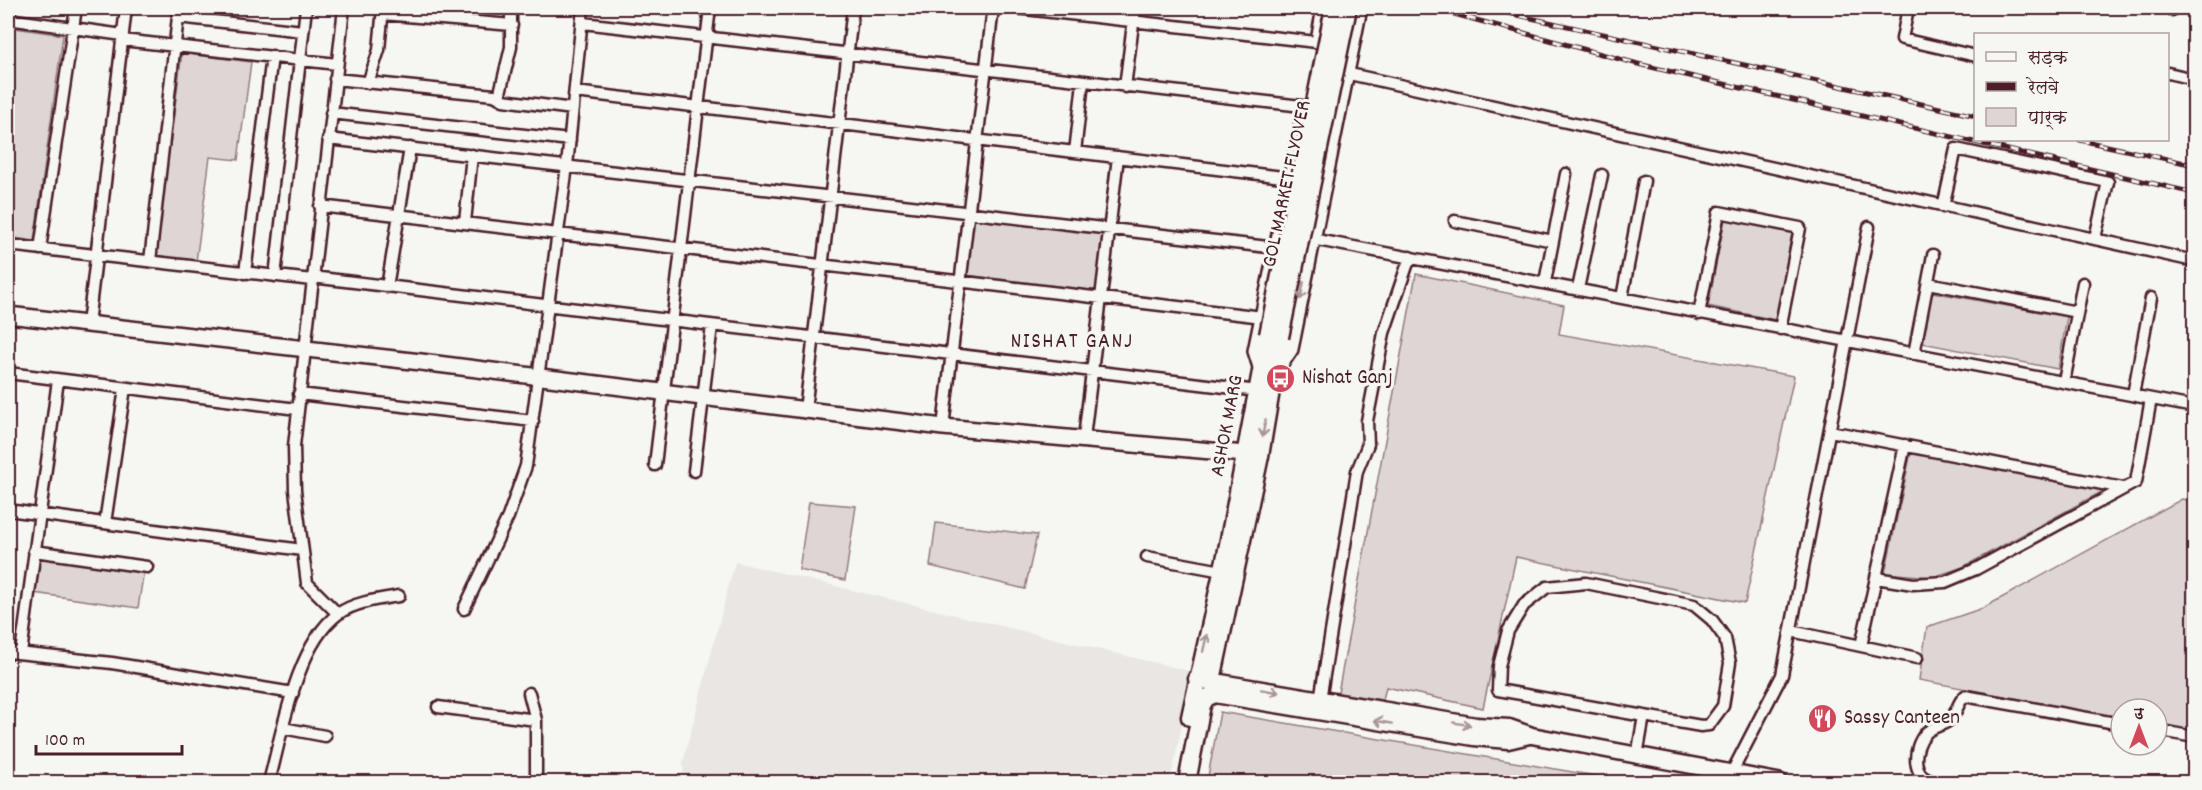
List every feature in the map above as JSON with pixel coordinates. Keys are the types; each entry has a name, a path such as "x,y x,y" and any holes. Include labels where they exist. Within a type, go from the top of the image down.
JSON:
{"main road":[{"name":"GOL MARKET FLYOVER","path":"1268,370 1334,8"},
{"name":"GOL MARKET FLYOVER","path":"1274,336 1348,8"},
{"name":"ASHOK MARG","path":"1204,680 1222,571 1258,391 1268,370"},
{"name":"ASHOK MARG","path":"1177,783 1260,456 1268,370"},
{"path":"1204,680 1476,726 1509,728 1529,735"},
{"path":"1186,783 1202,705 1206,698 1220,694 1474,737 1508,740 1529,735"}],"street":[{"path":"40,249 76,8"},
{"path":"88,324 126,8"},
{"path":"275,276 306,8"},
{"path":"338,614 307,583 294,490 294,446 303,348 344,8"},
{"path":"498,97 511,47 511,8"},
{"path":"464,609 508,517 526,466 540,377 567,166 583,8"},
{"path":"655,465 710,8"},
{"path":"805,410 853,8"},
{"path":"943,427 979,141 993,8"},
{"path":"1016,8 1350,46"},
{"path":"1125,87 1135,8"},
{"name":"ASHOK MARG","path":"1325,8 1256,351 1268,370 1290,349 1359,8"},
{"path":"1908,8 1902,39 1974,56"},
{"path":"368,82 379,50 383,11 512,25"},
{"path":"150,261 179,12 303,31"},
{"path":"8,19 175,46 337,64"},
{"path":"583,23 1337,111"},
{"path":"245,273 272,57"},
{"path":"1345,73 2194,261"},
{"path":"2169,73 2194,79"},
{"path":"335,79 498,97 573,109"},
{"path":"1075,152 1083,82"},
{"path":"575,92 1291,178"},
{"path":"331,113 570,140"},
{"path":"328,138 1277,248"},
{"path":"387,287 410,148"},
{"path":"1943,207 1956,149 2108,182 2095,238"},
{"path":"465,222 471,155"},
{"path":"1084,438 1118,157"},
{"path":"1545,282 1566,174"},
{"path":"1578,289 1602,175"},
{"path":"1622,298 1644,181"},
{"path":"321,206 1263,317"},
{"path":"1699,314 1719,212 1800,228 1780,329"},
{"path":"1455,221 1553,241"},
{"path":"1732,772 1782,675 1869,227"},
{"path":"1312,239 2194,407"},
{"path":"8,245 387,287 1258,391"},
{"path":"1914,354 1933,255"},
{"path":"1320,700 1357,471 1368,444 1367,422 1384,333 1410,257"},
{"path":"1928,283 2077,312"},
{"path":"2064,382 2083,284"},
{"path":"2133,395 2151,298"},
{"path":"8,315 303,348 943,427 1245,454"},
{"path":"694,471 712,326"},
{"path":"8,373 297,409"},
{"path":"21,653 58,380"},
{"path":"105,523 125,388"},
{"path":"299,394 533,421"},
{"path":"1876,578 1913,584 1945,582 1976,569 2136,482 2151,399"},
{"path":"1830,431 2123,488"},
{"path":"1861,646 1905,445"},
{"path":"8,510 302,550"},
{"path":"34,551 147,567"},
{"path":"1147,557 1222,571"},
{"path":"1586,583 1694,605 1712,620 1725,638 1730,663 1723,706 1709,725 1701,726 1644,716 1498,690 1499,666 1508,631 1524,605 1546,587 1586,583"},
{"path":"269,783 298,674 320,635 338,614 370,601 399,596"},
{"path":"1791,631 1917,658"},
{"path":"8,652 112,663 293,693"},
{"path":"529,693 536,720 536,783"},
{"path":"1935,783 1928,782 1917,768 1919,742 1928,731 1946,724 1965,696 2109,722"},
{"path":"438,707 536,720"},
{"path":"1637,756 1644,716"},
{"path":"284,728 325,736"},
{"path":"2169,732 2194,737"},
{"path":"1529,735 1780,783"}],"shaded area":[{"path":"735,562 1193,672 1170,782 684,782 683,762"}],"green space":[{"path":"8,27 63,35 34,241 8,237"},
{"path":"182,53 251,62 238,160 210,157 196,262 155,257"},
{"path":"973,218 1104,234 1097,291 966,275"},
{"path":"1725,219 1793,233 1776,320 1708,306"},
{"path":"1416,274 1564,305 1559,334 1794,376 1745,603 1516,557 1483,708 1386,687 1383,700 1338,693"},
{"path":"1932,292 2067,317 2058,369 1922,343"},
{"path":"1911,452 2103,491 1963,567 1933,577 1885,573"},
{"path":"2182,499 2194,502 2194,731 2169,726 2169,697 2109,697 2109,716 1919,680 1927,627 1983,608"},
{"path":"809,502 856,506 845,580 799,570"},
{"path":"936,523 1037,535 1025,589 930,566"},
{"path":"39,554 144,570 138,608 34,593"},
{"path":"1220,712 1631,782 1207,782"}],"railway":[{"path":"1432,8 1638,64 2194,193"},
{"path":"1485,8 1974,116"},
{"path":"2085,141 2194,165"}],"place":[{"name":"Nishat Ganj","path":"1281,379"},
{"name":"Sassy Canteen","path":"1823,719"}],"district":[{"name":"NISHAT GANJ","path":"1072,342"}]}
